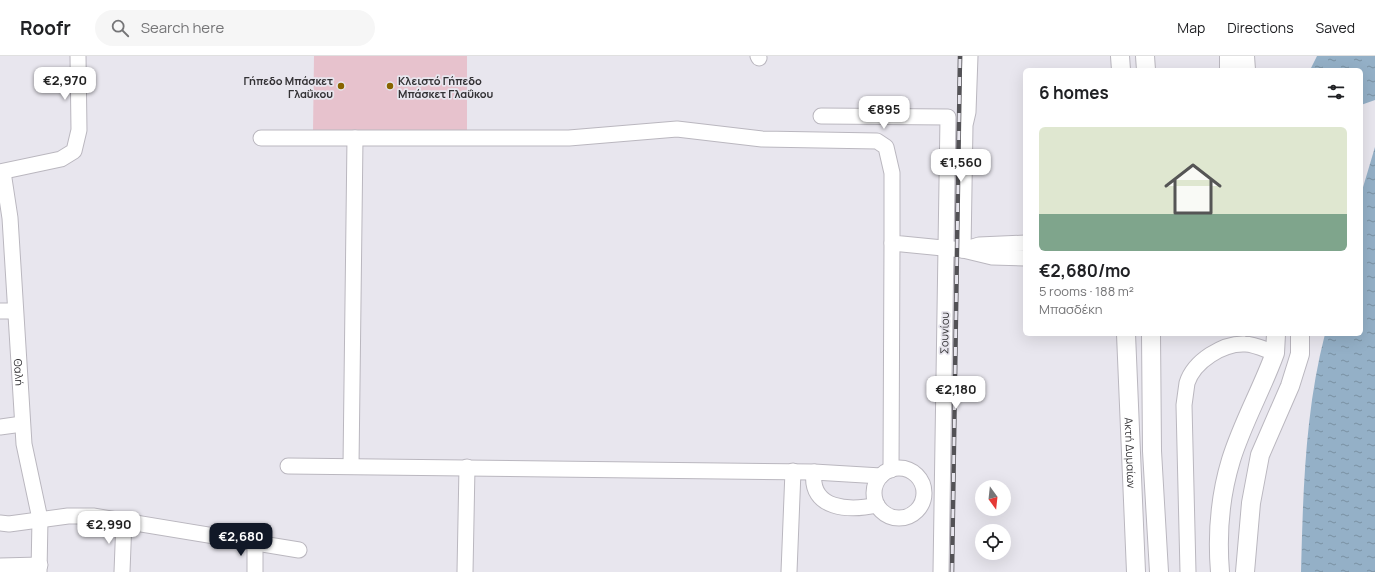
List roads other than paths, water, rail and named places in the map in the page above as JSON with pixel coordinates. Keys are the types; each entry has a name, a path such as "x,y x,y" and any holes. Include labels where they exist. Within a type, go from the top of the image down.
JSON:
{"main road":[{"path":"1120,56 1121,68"},
{"path":"1145,56 1146,68"},
{"path":"1229,56 1229,68"},
{"path":"1245,56 1246,68"},
{"name":"Ακτή Δυμαίων","path":"1126,336 1136,572"},
{"name":"Ακτή Δυμαίων","path":"1152,336 1152,451 1159,572"},
{"path":"1245,572 1251,503 1260,455 1290,386 1300,354 1300,336"},
{"path":"1220,572 1219,553 1221,500 1229,466 1276,340"}],"street":[{"path":"1,172 57,160 72,154 77,144 79,130 78,56"},
{"path":"963,250 965,125 968,112 970,56"},
{"name":"Σουνίου","path":"821,116 948,117 941,572"},
{"path":"261,138 569,138 677,129 762,139 877,141 886,147 892,173 892,243 886,473 875,487 875,499 877,505 884,514 901,518 912,515 923,502 924,491 917,476 908,470 886,473 288,466"},
{"path":"351,466 355,138"},
{"name":"Θαλή","path":"1,172 10,218 25,453 38,500 40,519 39,569"},
{"path":"892,243 963,250 992,258 1023,258"},
{"path":"963,250 979,245 1023,243"},
{"path":"0,311 15,311"},
{"path":"1188,572 1184,404 1188,382 1195,369 1210,354 1224,348 1276,340"},
{"path":"0,428 22,424"},
{"path":"465,572 467,467"},
{"path":"789,572 793,471"},
{"path":"814,472 813,481 815,490 827,503 847,508 877,505"},
{"path":"0,523 84,515 124,520 299,550"},
{"path":"122,572 124,520"},
{"path":"254,542 255,572"},
{"path":"0,566 39,569"}],"water":[{"path":"1317,56 1375,56 1375,100 1363,104 1363,68 1311,68"},
{"path":"1375,147 1375,572 1301,572 1306,452 1313,393 1325,336 1363,336 1363,187"}],"railway":[{"path":"952,572 960,56"}],"place":[{"name":"Γήπεδο Μπάσκετ Γλαΰκου","path":"341,86"},
{"name":"Κλειστό Γήπεδο Μπάσκετ Γλαΰκου","path":"390,86"}]}
